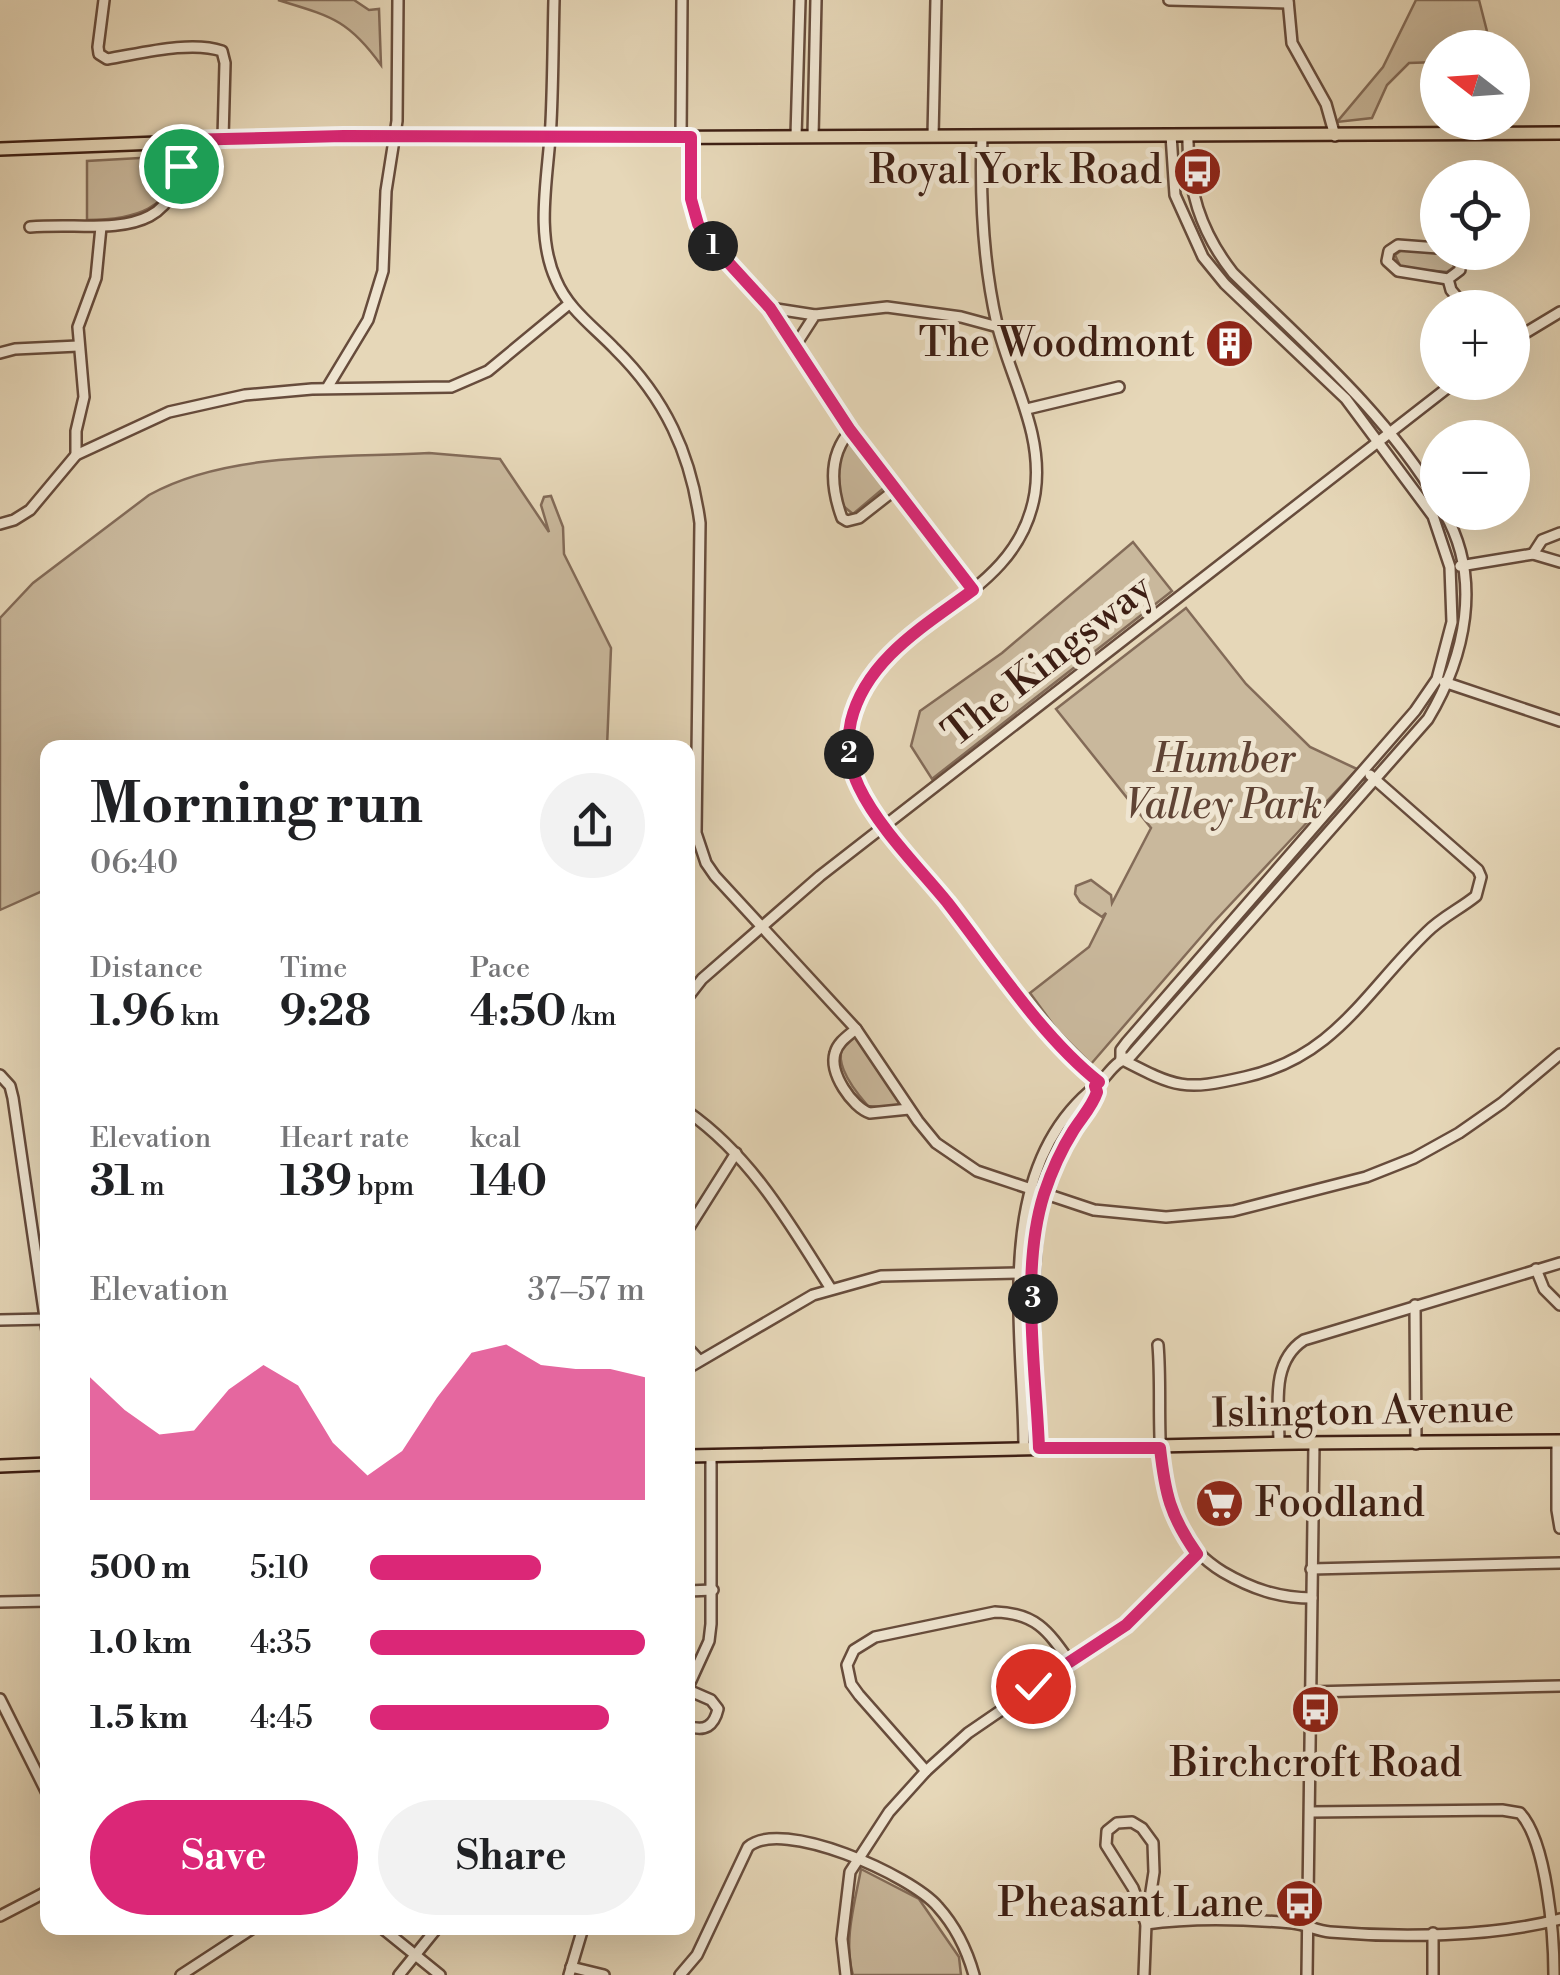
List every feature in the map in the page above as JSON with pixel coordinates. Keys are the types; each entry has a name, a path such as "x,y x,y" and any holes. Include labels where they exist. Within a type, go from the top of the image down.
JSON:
{"main road":[{"path":"0,150 223,138 396,136 1560,133"},
{"name":"Islington Avenue","path":"695,1456 1558,1441"},
{"path":"0,1466 40,1464"}],"street":[{"path":"104,0 98,47 99,54 107,59 135,52 208,48 222,51 223,138"},
{"path":"327,388 368,320 379,292 388,175 396,136 398,0"},
{"path":"554,0 546,239 554,278 569,304 640,376 670,420 690,470 700,523 696,833 706,863 856,1029 936,1143 961,1162 1094,1210 1166,1218 1233,1211 1335,1186 1414,1158 1502,1103 1560,1054"},
{"path":"682,0 686,137 691,199 698,224 706,238 770,308 850,430 973,590"},
{"path":"796,136 800,0"},
{"path":"813,136 816,0"},
{"path":"933,136 936,0"},
{"path":"1169,0 1288,1 1292,43 1326,104 1336,136"},
{"path":"1122,1060 1120,1050 1415,711 1437,679 1452,622 1450,568 1433,516 1380,442 1324,375 1214,271 1182,216 1172,176 1171,135"},
{"path":"1188,135 1192,191 1209,240 1233,273 1329,364 1390,434 1420,476"},
{"path":"982,136 986,256 998,326 1027,410 1037,472 1032,507 1010,556 892,654 869,678 856,704 848,745 862,793 886,826 1050,1035 1097,1084 1094,1101 1064,1146 1044,1195 1034,1273 1039,1448"},
{"path":"30,227 131,224 162,207 176,187 182,140"},
{"path":"1182,216 1197,211"},
{"path":"76,455 76,432 84,397 78,327 100,260 100,227"},
{"path":"1420,246 1398,244 1389,251 1387,261 1398,271 1448,279 1460,270"},
{"path":"1448,279 1451,290"},
{"path":"0,524 30,510 76,455 185,408 244,395 327,388 436,388 464,383 488,372 569,304"},
{"path":"770,308 815,315 887,307 998,326"},
{"path":"795,346 815,315"},
{"path":"1530,331 1558,317"},
{"path":"0,353 78,346"},
{"path":"1027,410 1119,386"},
{"name":"The Kingsway","path":"695,988 761,927 886,826 1432,400"},
{"path":"850,430 837,448 833,466 842,518 859,518 896,488"},
{"path":"1024,1448 1019,1273 1030,1190 1052,1139 1084,1092 1130,1057 1428,719 1449,683 1465,630 1463,566 1454,530"},
{"path":"1533,554 1542,540 1560,533"},
{"path":"1450,568 1533,554 1560,562"},
{"path":"1437,679 1560,720"},
{"path":"1122,1060 1170,1082 1196,1088 1288,1064 1318,1047 1422,936 1476,896 1481,878 1478,870 1364,770"},
{"path":"856,1029 844,1039 834,1057 838,1076 852,1100 862,1110 878,1114 909,1109"},
{"path":"0,1076 10,1086 13,1098 40,1274"},
{"path":"695,1118 736,1153 793,1227 831,1289"},
{"path":"695,1219 736,1153"},
{"path":"1279,1444 1280,1372 1291,1348 1323,1333 1560,1263"},
{"path":"1536,1269 1544,1289 1560,1304"},
{"path":"695,1363 813,1295 880,1276 1034,1273"},
{"path":"1415,1305 1416,1444"},
{"path":"0,1320 40,1319"},
{"path":"1158,1344 1160,1448 1168,1502 1176,1522 1197,1554 1228,1575 1279,1597 1312,1598"},
{"path":"695,1356 699,1360"},
{"path":"1558,1441 1556,1510 1560,1528"},
{"path":"1307,1975 1314,1443"},
{"path":"695,1673 709,1640 713,1590 712,1456"},
{"path":"846,1975 842,1939 848,1883 858,1857 889,1812 968,1733 1126,1625 1197,1554"},
{"path":"1312,1569 1560,1562"},
{"path":"695,1591 713,1590"},
{"path":"0,1602 40,1602"},
{"path":"926,1771 852,1684 847,1665 860,1645 875,1637 1008,1612 1031,1620 1050,1633 1070,1662"},
{"path":"1311,1692 1560,1686"},
{"path":"695,1692 711,1700 718,1709 708,1728 695,1729"},
{"path":"0,1699 40,1780"},
{"path":"1310,1812 1516,1811 1527,1821 1557,1920 1554,1975"},
{"path":"1144,1975 1153,1844 1137,1824 1120,1822 1108,1830 1105,1842 1133,1888 1146,1924"},
{"path":"680,1975 697,1955 748,1847 757,1840 779,1837 858,1857 912,1884 937,1904 963,1942 974,1975"},
{"path":"0,1916 40,1894"},
{"path":"1146,1924 1168,1920 1308,1926 1326,1932 1433,1933 1557,1920"},
{"path":"1433,1933 1433,1975"},
{"path":"181,1975 242,1935"},
{"path":"391,1935 440,1975"},
{"path":"399,1975 432,1935"},
{"path":"581,1935 570,1971 604,1975"}],"green space":[{"path":"278,0 354,0 369,10 379,9 381,65 337,21"},
{"path":"1416,0 1479,0 1487,30 1420,30 1420,63 1409,63 1387,85 1372,118 1337,122 1383,67"},
{"path":"175,156 169,189 148,209 119,218 87,220 87,161"},
{"path":"1403,249 1420,251 1420,270 1401,268 1395,255"},
{"path":"848,440 885,487 853,514 842,505 838,480 840,456"},
{"path":"429,453 500,459 549,532 541,505 544,497 551,496 563,527 564,554 611,648 607,740 40,740 40,892 0,910 0,618 33,583 149,495 214,471 323,457"},
{"name":"Humber Valley Park","path":"1133,542 1172,591 932,779 911,746 920,711 1002,653"},
{"name":"Humber Valley Park","path":"1186,608 1246,684 1310,747 1357,769 1213,923 1091,1064 1057,1030 1030,993 1089,947 1106,913 1102,917 1080,902 1076,886 1091,880 1111,895 1112,903 1151,828 1056,709"},
{"path":"1361,780 1366,780 1365,785 1131,1052 1124,1053 1124,1048"},
{"path":"856,1036 901,1105 868,1106 855,1090 844,1070 841,1050"},
{"path":"861,1869 919,1899 959,1957 961,1975 853,1975 850,1936"}],"place":[{"name":"Royal York Road","path":"1197,171"},
{"name":"The Woodmont","path":"1230,344"},
{"name":"Foodland","path":"1220,1504"},
{"name":"Birchcroft Road","path":"1316,1709"},
{"name":"Pheasant Lane","path":"1299,1904"}],"route":[{"path":"181,166 182,140 344,136 691,137 691,199 706,238 770,308 850,430 973,590 892,654 869,678 850,724 850,762 862,793 892,835 1050,1035 1080,1068 1099,1082 1094,1101 1057,1162 1038,1220 1033,1292 1039,1448 1160,1448 1168,1502 1197,1554 1126,1625 1033,1686"}]}
